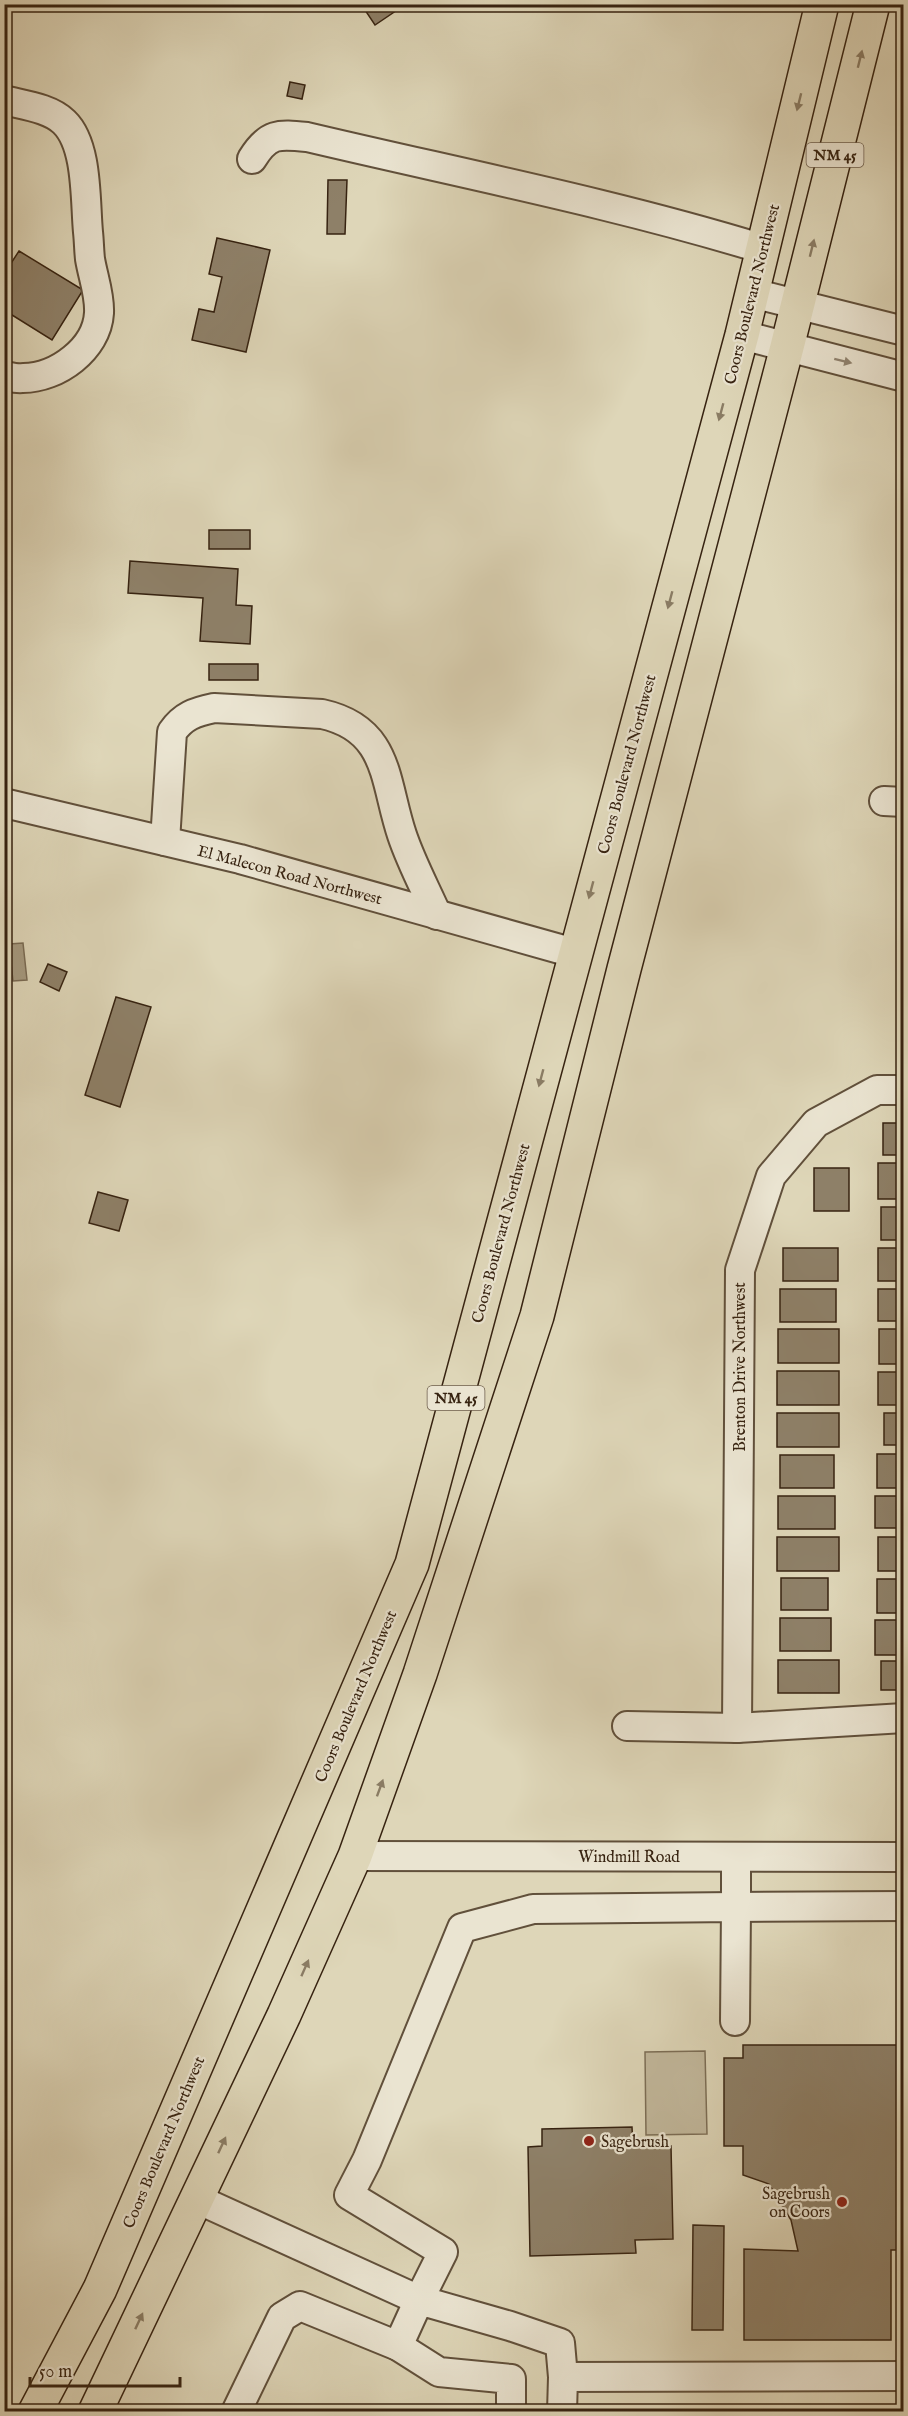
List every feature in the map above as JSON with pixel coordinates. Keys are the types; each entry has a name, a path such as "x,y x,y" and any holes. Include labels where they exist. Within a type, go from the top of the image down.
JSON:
{"main road":[{"name":"Coors Boulevard Northwest","path":"35,2412 100,2289 412,1564 574,953 742,335 822,4"},
{"name":"NM 45","path":"94,2412 284,2015 355,1856 420,1674 537,1316 624,969 787,347 873,4"}],"street":[{"path":"4,100 57,116 65,123 78,145 83,175 90,258 98,297 99,315 91,341 70,363 23,379 4,376"},
{"path":"252,159 260,146 271,137 287,135 307,137 595,202 695,228 763,249"},
{"path":"752,293 903,331"},
{"path":"742,335 903,377"},
{"path":"165,841 172,732 180,721 197,711 214,708 322,714 338,717 363,733 380,755 406,847 437,915"},
{"name":"El Malecon Road Northwest","path":"4,803 240,859 574,953"},
{"name":"Brenton Drive Northwest","path":"737,1728 740,1270 771,1176 816,1123 877,1090 903,1090"},
{"path":"627,1726 737,1728 903,1718"},
{"name":"Windmill Road","path":"355,1856 903,1857"},
{"path":"735,2021 736,1857"},
{"path":"398,2346 443,2252 349,2195 367,2160 462,1928 533,1908 903,1906"},
{"path":"197,2199 419,2300 560,2343 563,2377 562,2412"},
{"path":"236,2412 282,2317 300,2306 398,2346 439,2372 511,2379 511,2412"},
{"path":"563,2377 903,2376"}],"shaded area":[{"path":"23,943 27,980 13,981 9,944"},
{"path":"705,2051 707,2134 646,2135 645,2052"}],"building":[{"path":"361,4 406,4 375,25"},
{"path":"290,82 305,85 302,99 287,96"},
{"path":"328,180 347,180 345,234 327,234"},
{"path":"217,238 270,250 246,352 192,340 199,309 214,312 222,277 209,274"},
{"path":"19,251 83,290 52,340 4,310 4,274"},
{"path":"209,530 250,530 250,549 209,549"},
{"path":"130,561 238,569 236,605 252,606 250,644 200,641 203,598 128,593"},
{"path":"209,664 258,664 258,680 209,680"},
{"path":"48,964 67,972 59,991 40,982"},
{"path":"116,997 151,1007 120,1107 85,1095"},
{"path":"883,1123 904,1123 904,1155 883,1155"},
{"path":"878,1163 904,1163 904,1199 878,1199"},
{"path":"814,1168 849,1168 849,1211 814,1211"},
{"path":"98,1192 128,1200 119,1231 89,1223"},
{"path":"881,1207 904,1207 904,1240 881,1240"},
{"path":"783,1248 838,1248 838,1281 783,1281"},
{"path":"878,1248 904,1248 904,1281 878,1281"},
{"path":"780,1289 836,1289 836,1322 780,1322"},
{"path":"878,1289 904,1289 904,1321 878,1321"},
{"path":"778,1329 839,1329 839,1363 778,1363"},
{"path":"879,1329 904,1329 904,1364 879,1364"},
{"path":"777,1371 839,1371 839,1405 777,1405"},
{"path":"878,1372 904,1372 904,1405 878,1405"},
{"path":"777,1413 839,1413 839,1447 777,1447"},
{"path":"884,1413 904,1413 904,1445 884,1445"},
{"path":"877,1454 904,1454 904,1488 877,1488"},
{"path":"780,1455 834,1455 834,1488 780,1488"},
{"path":"778,1496 835,1496 835,1529 778,1529"},
{"path":"875,1496 904,1496 904,1528 875,1528"},
{"path":"777,1537 839,1537 839,1571 777,1571"},
{"path":"878,1537 904,1537 904,1571 878,1571"},
{"path":"781,1578 828,1578 828,1610 781,1610"},
{"path":"877,1579 904,1579 904,1613 877,1613"},
{"path":"780,1618 831,1618 831,1651 780,1651"},
{"path":"875,1620 904,1620 904,1655 875,1655"},
{"path":"778,1660 839,1660 839,1693 778,1693"},
{"path":"881,1661 904,1661 904,1690 881,1690"},
{"name":"Sagebrush on Coors","path":"743,2045 904,2045 904,2250 891,2250 891,2340 744,2340 744,2249 798,2251 791,2220 769,2184 743,2175 743,2146 724,2146 724,2058 743,2058"},
{"path":"632,2127 633,2147 671,2146 673,2239 635,2240 636,2253 530,2256 528,2147 542,2146 542,2129"},
{"path":"693,2225 724,2226 723,2330 692,2330"}],"place":[{"name":"Sagebrush","path":"589,2141"},
{"name":"Sagebrush on Coors","path":"842,2202"}]}
